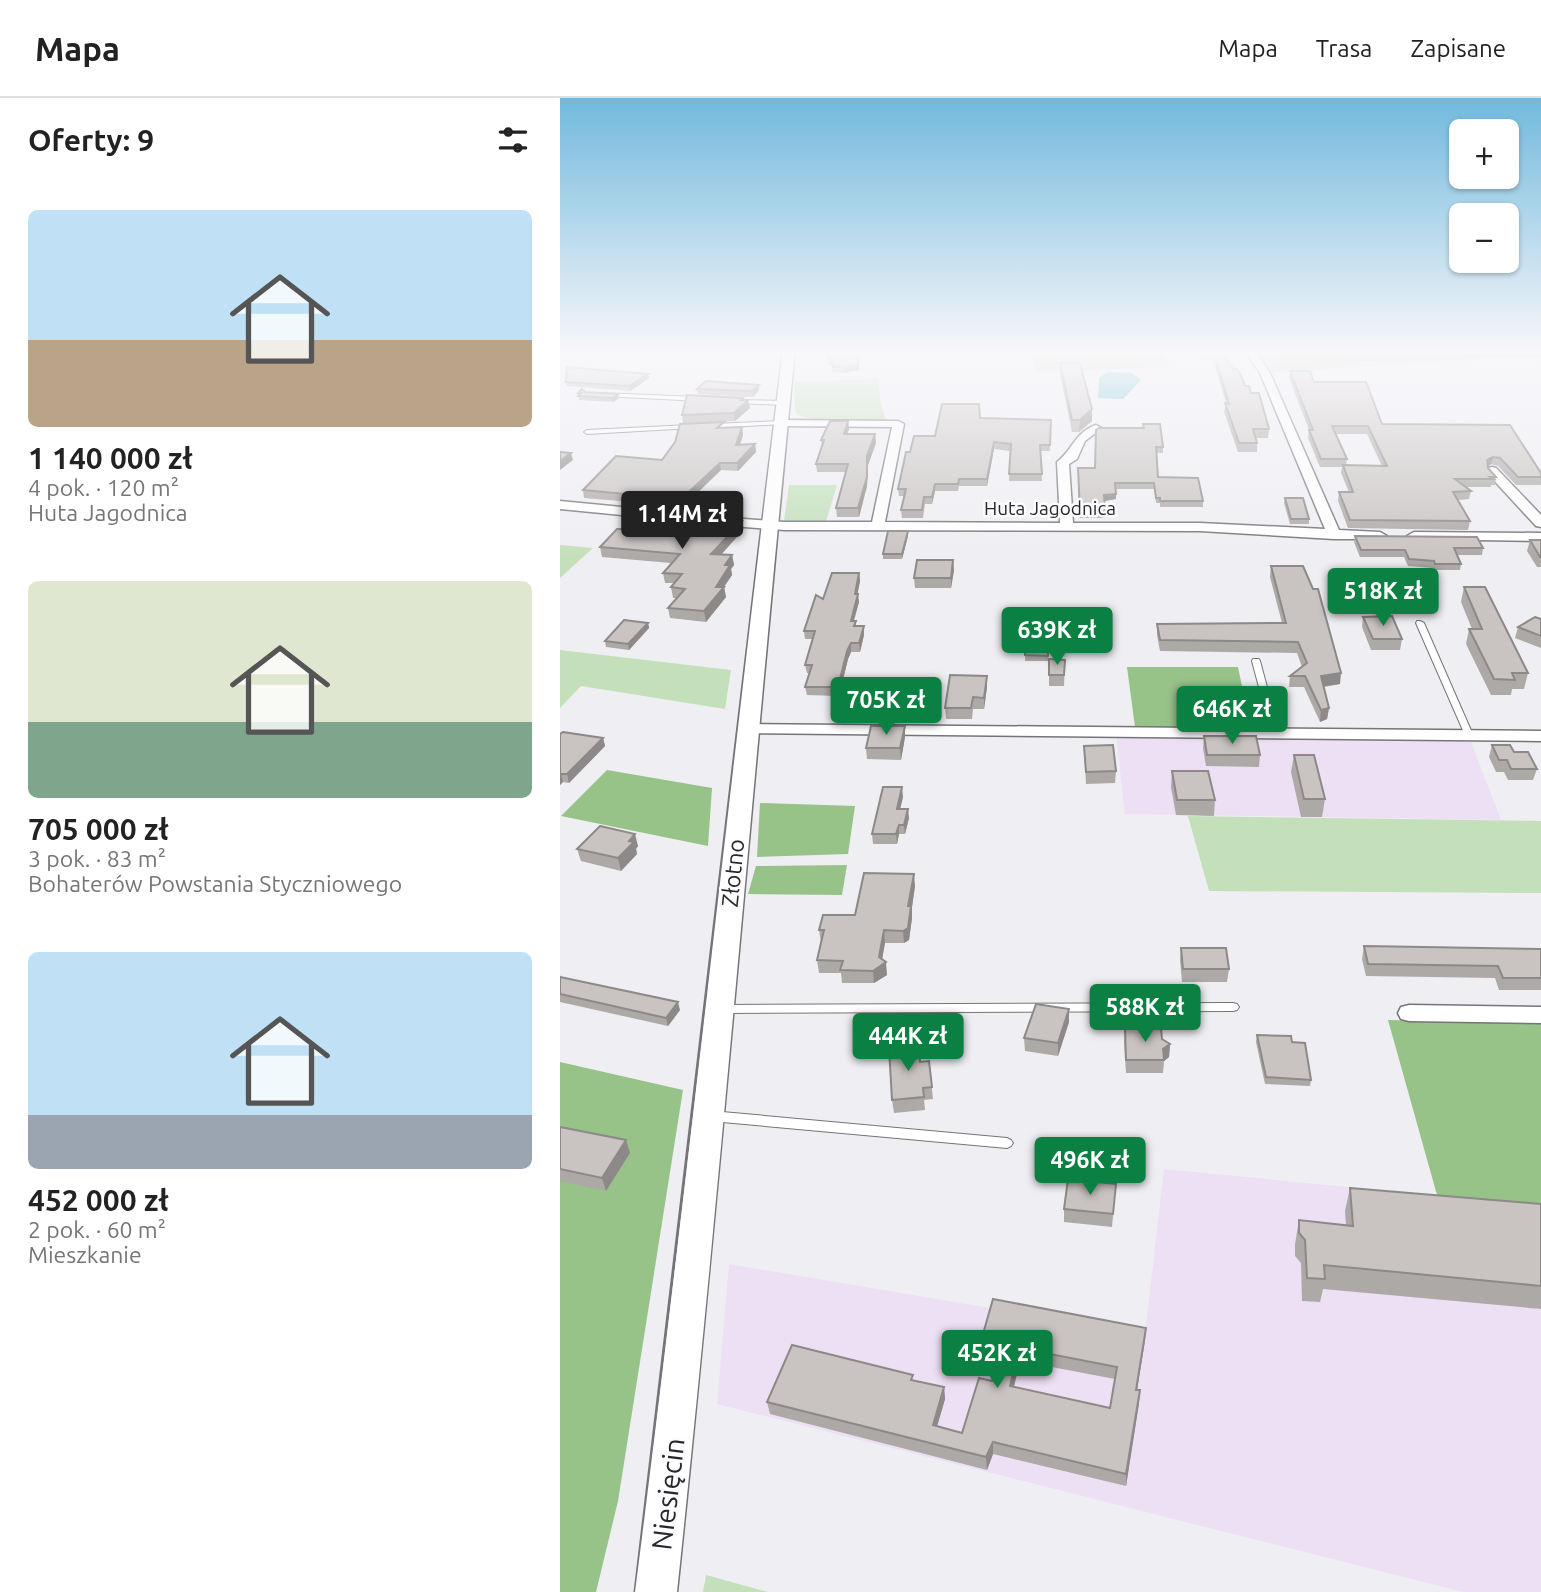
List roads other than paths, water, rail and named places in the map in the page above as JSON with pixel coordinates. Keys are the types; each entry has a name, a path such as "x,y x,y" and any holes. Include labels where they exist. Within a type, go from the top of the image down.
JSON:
{"street":[{"name":"Złotno","path":"680,1397 747,729 782,420"},
{"path":"1285,420 1334,535"},
{"path":"782,423 898,424 878,526"},
{"path":"1067,527 1063,462 1070,459 1080,439 1096,428"},
{"path":"1492,471 1541,523"},
{"path":"560,505 675,516"},
{"name":"Huta Jagodnica","path":"703,519 770,526 1200,527 1334,535 1541,537"},
{"path":"747,729 1541,736"},
{"path":"1409,1013 1541,1015"},
{"name":"Niesięcin","path":"656,1592 680,1397"}],"lane":[{"path":"587,432 782,423"},
{"path":"1420,623 1469,735"},
{"path":"1256,661 1275,732"},
{"path":"719,1009 1233,1007"},
{"path":"709,1116 1007,1143"}]}
